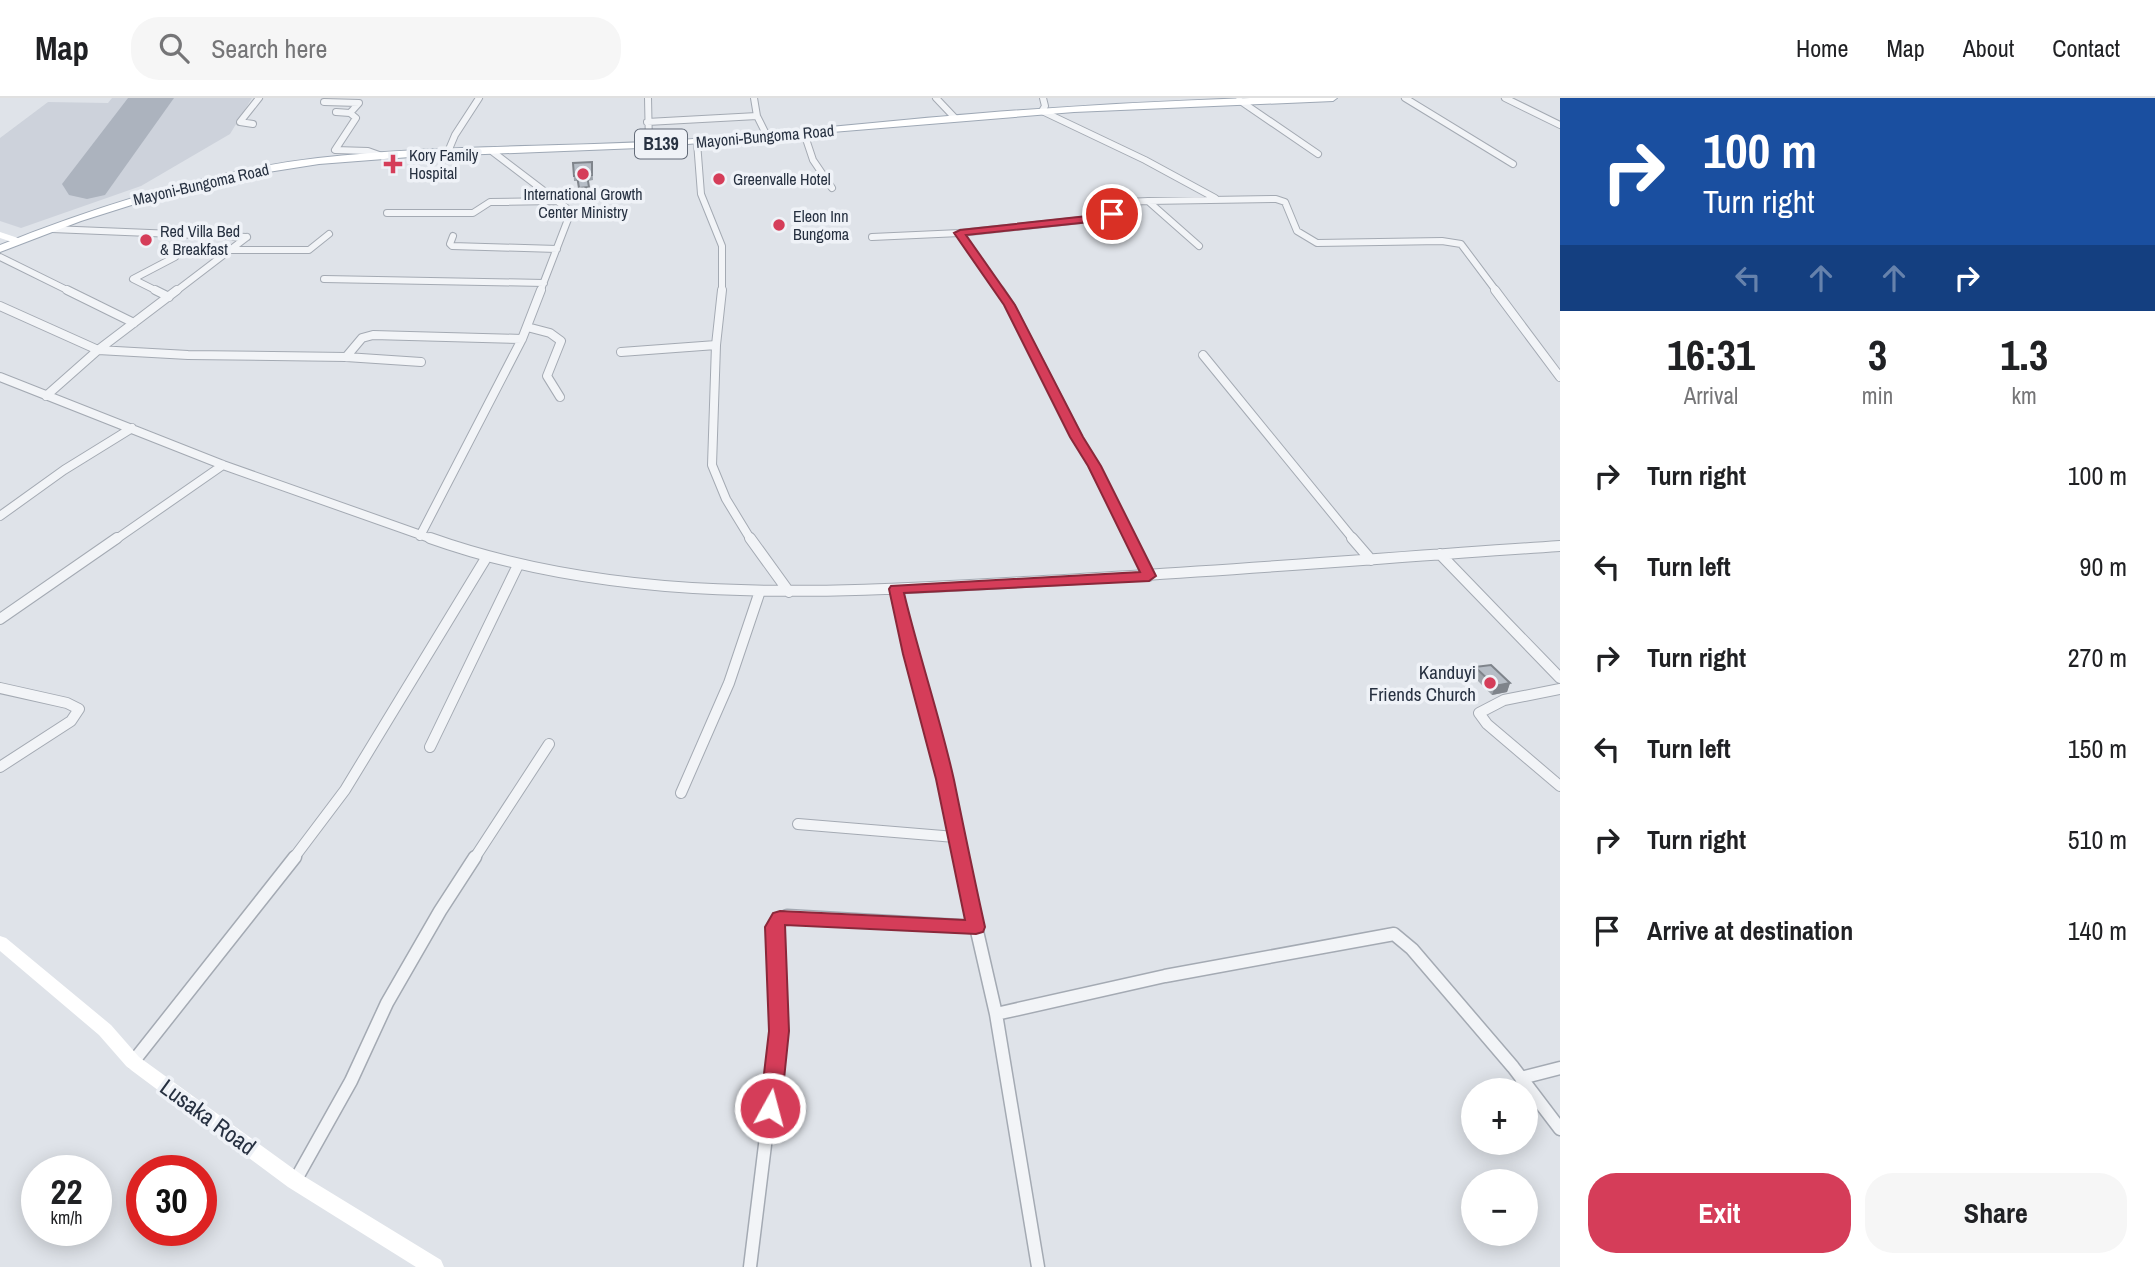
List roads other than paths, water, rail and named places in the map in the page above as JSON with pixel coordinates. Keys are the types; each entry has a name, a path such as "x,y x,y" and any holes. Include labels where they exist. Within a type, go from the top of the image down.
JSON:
{"main road":[{"name":"Mayoni-Bungoma Road","path":"0,249 131,200 200,182 278,167 382,156 697,142 1163,101 1333,98"}],"street":[{"path":"253,124 240,122 258,98"},
{"path":"447,154 466,116 479,98"},
{"path":"648,98 649,145"},
{"path":"754,98 757,116 767,136"},
{"path":"936,98 955,118"},
{"path":"1043,98 1045,106 1042,111 1146,160 1215,198"},
{"path":"1405,98 1513,164"},
{"path":"1505,98 1560,125"},
{"path":"1239,100 1318,154"},
{"path":"324,102 359,103 350,113"},
{"path":"336,112 350,113 356,118 334,150 368,151 382,156"},
{"path":"647,122 757,116"},
{"path":"804,133 813,160 832,188"},
{"path":"697,142 702,194 722,246 723,285 716,345 712,465 729,506 789,592"},
{"path":"420,536 522,339 570,214 569,210 493,152"},
{"path":"872,237 960,233 1109,217 1112,214 1106,203 1270,198 1283,201 1297,231 1311,241 1324,244 1442,241 1461,244 1560,376"},
{"path":"387,213 476,213 490,202 557,201"},
{"path":"1148,201 1199,246"},
{"path":"46,396 98,350 247,237 52,229"},
{"path":"960,233 1010,305 1149,576"},
{"path":"230,250 309,250 328,234"},
{"path":"0,235 18,242"},
{"path":"453,236 450,244 453,246 557,249"},
{"path":"0,257 134,323"},
{"path":"169,297 133,279 175,257"},
{"path":"324,279 544,283"},
{"path":"0,306 98,350 188,355 346,357 421,362"},
{"path":"527,327 560,338 559,347 547,369 549,386 560,397"},
{"path":"346,357 362,338 373,335 522,339"},
{"path":"621,352 716,345"},
{"path":"1203,355 1287,461 1371,560"},
{"path":"0,377 223,465 486,558 641,582 789,592 896,589 1149,576 1560,546"},
{"path":"0,516 64,470 132,428"},
{"path":"0,619 223,465"},
{"path":"1440,554 1560,678"},
{"path":"133,1062 239,932 345,790 486,558"},
{"path":"430,747 518,565"},
{"path":"896,589 910,654 945,779 955,837 996,1014 1020,1140 1038,1267"},
{"path":"681,793 729,683 761,591"},
{"path":"0,688 67,703 79,709 71,721 0,767"},
{"path":"1560,689 1509,699 1484,707 1479,713 1487,724 1560,786"},
{"path":"295,1181 352,1081 387,1003 440,911 549,744"},
{"path":"798,824 955,837"},
{"path":"750,1267 779,1031 775,927 777,921 787,916 976,927"},
{"path":"996,1014 1165,975 1394,934 1412,949 1521,1078 1560,1068"},
{"name":"Lusaka Road","path":"0,942 104,1030 133,1062 295,1181 434,1267"},
{"path":"1538,1100 1560,1129"}],"place":[{"name":"Kory Family Hospital","path":"393,164"},
{"name":"International Growth Center Ministry","path":"583,174"},
{"name":"Greenvalle Hotel","path":"719,179"},
{"name":"Eleon Inn Bungoma","path":"779,225"},
{"name":"Red Villa Bed & Breakfast","path":"146,240"},
{"name":"Kanduyi Friends Church","path":"1490,683"}]}
